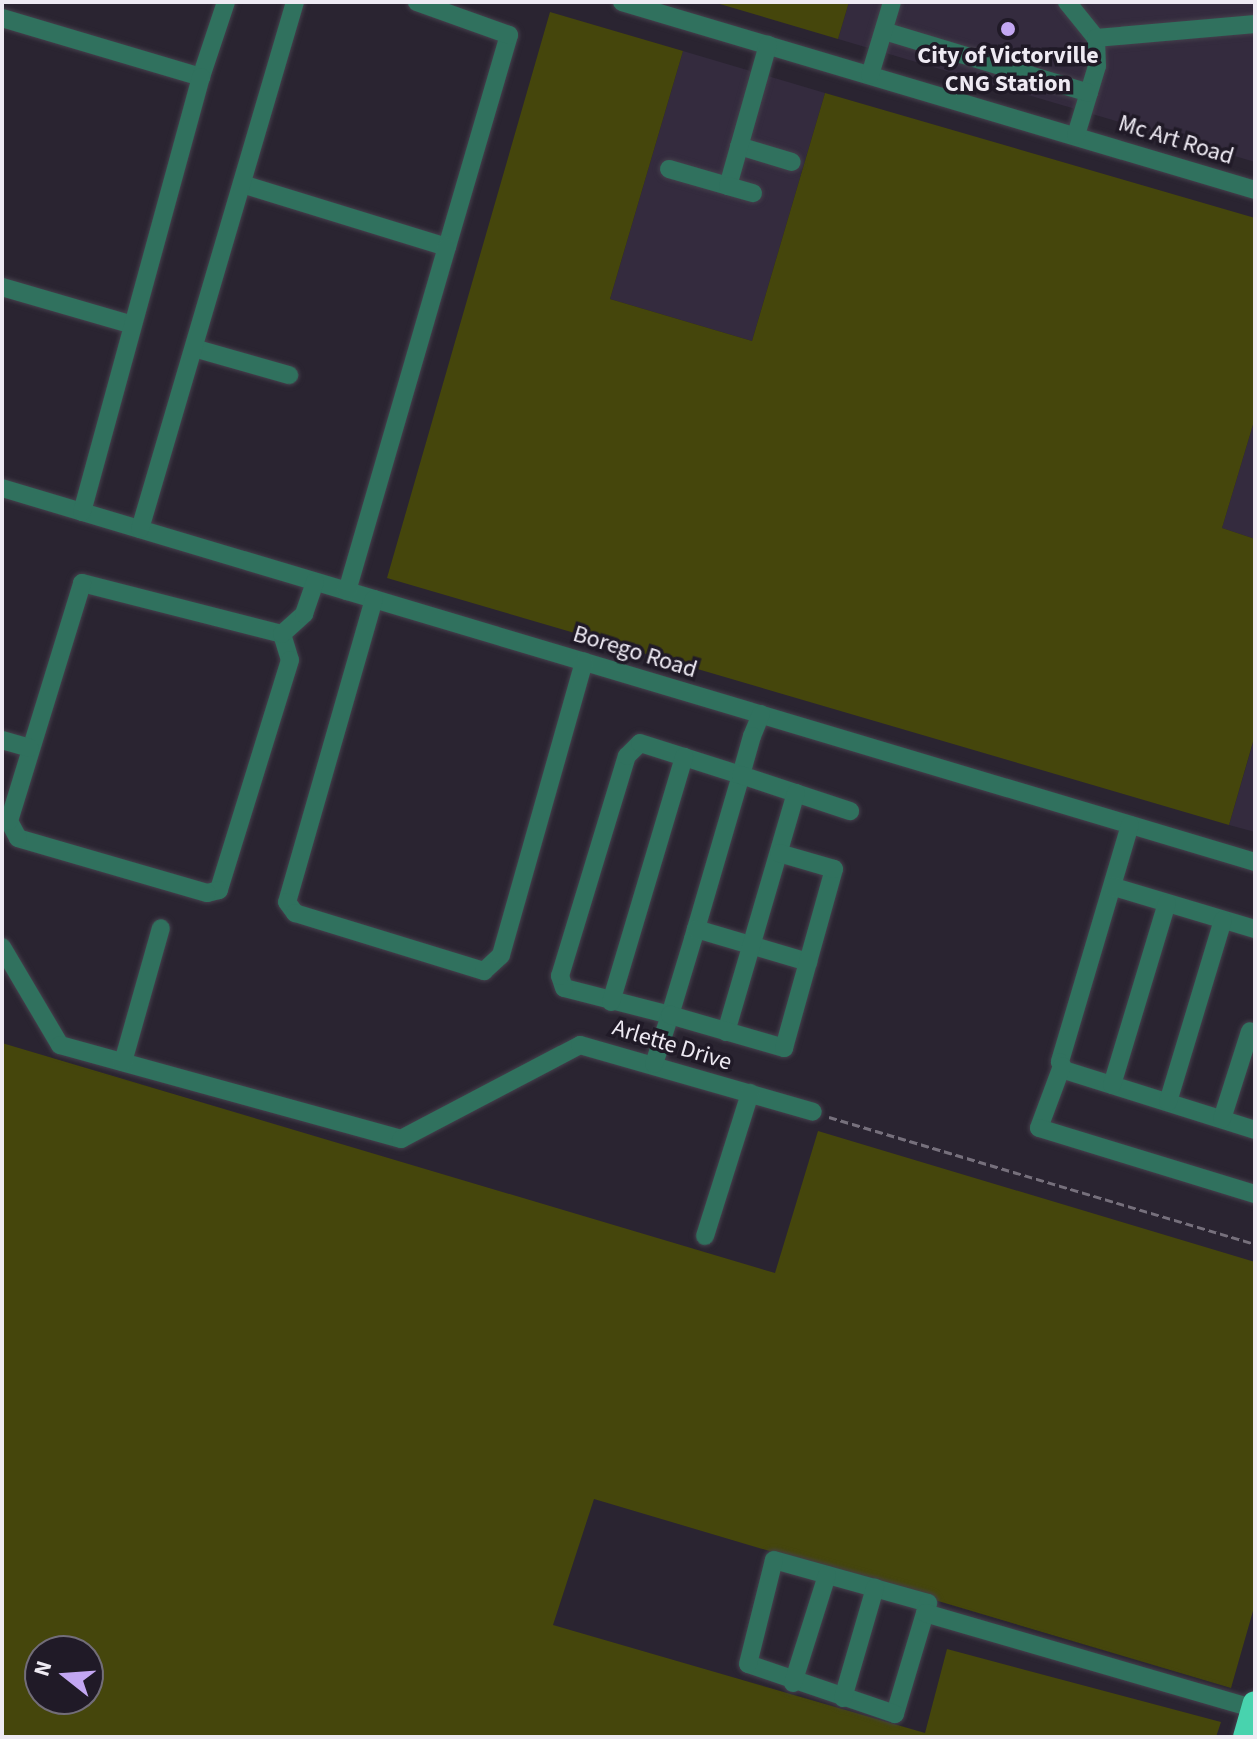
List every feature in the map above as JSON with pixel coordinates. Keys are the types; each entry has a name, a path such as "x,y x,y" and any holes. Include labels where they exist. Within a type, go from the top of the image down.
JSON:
{"highway":[{"path":"1245,1737 1254,1705"}],"street":[{"path":"82,512 201,77 226,2"},
{"path":"140,529 295,2"},
{"path":"347,591 509,35 417,2"},
{"name":"Mc Art Road","path":"622,2 1255,190"},
{"path":"870,75 892,2"},
{"path":"1067,2 1096,38 1089,93 1076,135"},
{"path":"2,18 201,77"},
{"path":"1096,38 1255,24"},
{"path":"884,31 1089,93"},
{"path":"728,186 768,45"},
{"path":"739,146 792,162"},
{"path":"669,169 753,193"},
{"path":"242,184 447,247"},
{"path":"2,287 133,325"},
{"path":"194,348 289,375"},
{"name":"Borego Road","path":"2,488 1254,860"},
{"path":"282,634 304,614 315,582"},
{"path":"82,583 282,634 290,660 219,890 207,893 18,838 9,821 82,583"},
{"path":"374,599 287,902 295,913 484,971 501,955 584,662"},
{"path":"654,1064 761,714"},
{"path":"2,740 30,748"},
{"path":"779,853 834,869 784,1048 564,988 560,976 627,756 640,743 850,811"},
{"path":"611,1002 684,757"},
{"path":"726,1032 796,793"},
{"path":"1130,825 1062,1066 1039,1128 1255,1194"},
{"path":"1114,887 1255,929"},
{"path":"1112,1085 1167,903"},
{"path":"1168,1102 1223,920"},
{"path":"123,1062 161,928"},
{"path":"696,929 808,962"},
{"name":"Arlette Drive","path":"2,947 60,1045 401,1139 580,1045 813,1112"},
{"path":"1222,1119 1253,1026"},
{"path":"1062,1066 1255,1130"},
{"path":"705,1236 750,1093"},
{"path":"774,1560 875,1588 928,1603 895,1714 755,1670 746,1656 774,1560"},
{"path":"793,1683 827,1575"},
{"path":"843,1698 875,1588"},
{"path":"925,1613 1254,1705"}],"path":[{"path":"813,1112 1255,1244"}],"shaded area":[{"path":"713,2 849,2 838,39"},
{"path":"849,2 1255,2 1255,162 838,39"},
{"path":"550,12 683,51 610,299 752,341 825,93 1255,218 1255,418 1222,528 1255,539 1255,735 1229,825 387,578"},
{"path":"683,51 825,93 752,341 610,299"},
{"path":"1255,418 1255,539 1222,528"},
{"path":"1255,736 1255,832 1229,825"},
{"path":"2,1043 775,1273 818,1131 1255,1262 1255,1604 1231,1688 594,1499 553,1625 925,1733 947,1649 1221,1722 1216,1737 2,1737"}],"place":[{"name":"City of Victorville CNG Station","path":"1008,29"}]}
